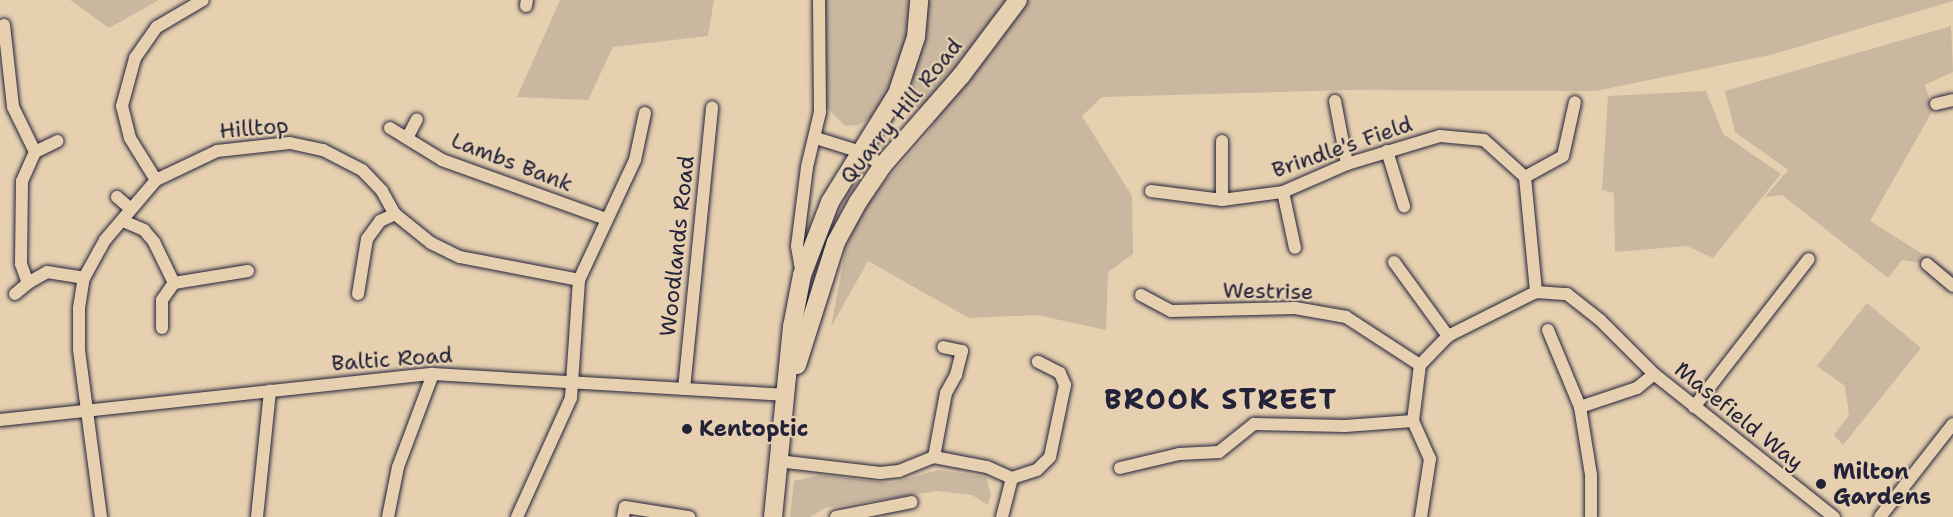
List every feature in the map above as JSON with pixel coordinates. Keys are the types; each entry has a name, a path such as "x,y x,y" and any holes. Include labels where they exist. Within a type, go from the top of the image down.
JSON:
{"highway":[{"name":"Quarry Hill Road","path":"773,517 792,327 802,275 830,202 897,94 916,37 918,0"},
{"name":"Quarry Hill Road","path":"787,395 836,242 883,165 961,76 1018,0"}],"street":[{"path":"156,180 130,138 122,106 135,58 157,27 202,0"},
{"name":"Quarry Hill Road","path":"802,275 797,246 807,167 816,138 820,112 819,0"},
{"path":"4,25 13,107 35,152"},
{"path":"1936,104 1953,100"},
{"path":"1335,101 1347,164"},
{"path":"1536,292 1525,177 1563,156 1575,102"},
{"name":"Woodlands Road","path":"684,389 712,107"},
{"path":"517,517 575,383 579,280 635,160 645,113"},
{"path":"407,138 417,119"},
{"name":"Lambs Bank","path":"390,128 442,159 606,219"},
{"name":"Brindle's Field","path":"1151,191 1222,200 1283,192 1347,164 1440,136 1484,140 1525,177"},
{"path":"816,138 861,152 883,165"},
{"path":"28,282 21,264 22,181 35,152 58,141"},
{"path":"1222,141 1222,200"},
{"name":"Hilltop","path":"100,517 79,350 79,308 84,278 105,240 156,180 218,151 290,143 323,150 362,170 382,191 395,214 430,243 460,257 579,280"},
{"path":"1387,151 1404,206"},
{"path":"1283,192 1295,248"},
{"path":"117,197 131,209"},
{"path":"358,294 367,239 380,220 395,214"},
{"path":"123,221 144,230 154,242 174,283"},
{"path":"1694,407 1809,258"},
{"path":"1394,262 1448,336"},
{"path":"1927,264 1953,286"},
{"path":"162,328 162,300 174,283 248,271"},
{"path":"15,294 28,282 47,272 84,278"},
{"path":"1421,517 1430,459 1413,421 1420,365 1448,336 1536,292 1567,294 1600,320 1654,374"},
{"name":"Westrise","path":"1140,295 1171,311 1295,308 1346,317 1420,365"},
{"path":"1548,330 1580,407 1591,475 1592,517"},
{"path":"934,457 946,393 956,375 962,351 943,347"},
{"path":"778,461 880,473 899,471 934,457 987,467 1012,478 1037,470 1050,457 1065,385 1060,373 1038,362"},
{"path":"388,517 398,467 433,374"},
{"name":"Baltic Road","path":"0,420 433,374 787,395"},
{"name":"Masefield Way","path":"1580,407 1636,388 1654,374 1834,517"},
{"path":"257,517 270,391"},
{"path":"1120,468 1179,454 1219,452 1254,424 1345,426 1413,421"},
{"path":"1880,517 1953,424"},
{"path":"1002,517 1012,478"},
{"path":"836,517 912,502"},
{"path":"623,517 625,507 689,517"}],"shaded area":[{"path":"70,0 159,0 109,28"},
{"path":"560,0 714,0 708,36 613,47 588,100 517,97"},
{"path":"823,0 1953,1 1770,55 1596,91 1348,90 1102,97 1082,116 1132,196 1133,254 1108,272 1106,330 1037,315 969,318 868,261 831,327 846,247 863,206 927,135 938,115 902,102 858,125 845,126 823,103"},
{"path":"1951,26 1953,72 1925,85 1933,110 1870,221 1953,273 1953,286 1927,264 1902,260 1888,278 1782,195 1765,197 1788,170 1735,132 1725,91"},
{"path":"1706,91 1723,134 1781,174 1713,258 1687,246 1615,252 1614,193 1602,190 1608,96"},
{"path":"1867,303 1921,348 1843,445 1834,435 1849,415 1845,386 1817,366"},
{"path":"939,470 986,477 991,495 988,505 972,495 937,491 825,508 810,517 790,517 794,481 820,475 891,483"}],"place":[{"name":"Kentoptic","path":"687,429"},
{"name":"Milton Gardens","path":"1821,484"}],"district":[{"name":"BROOK STREET","path":"1221,399"}]}
